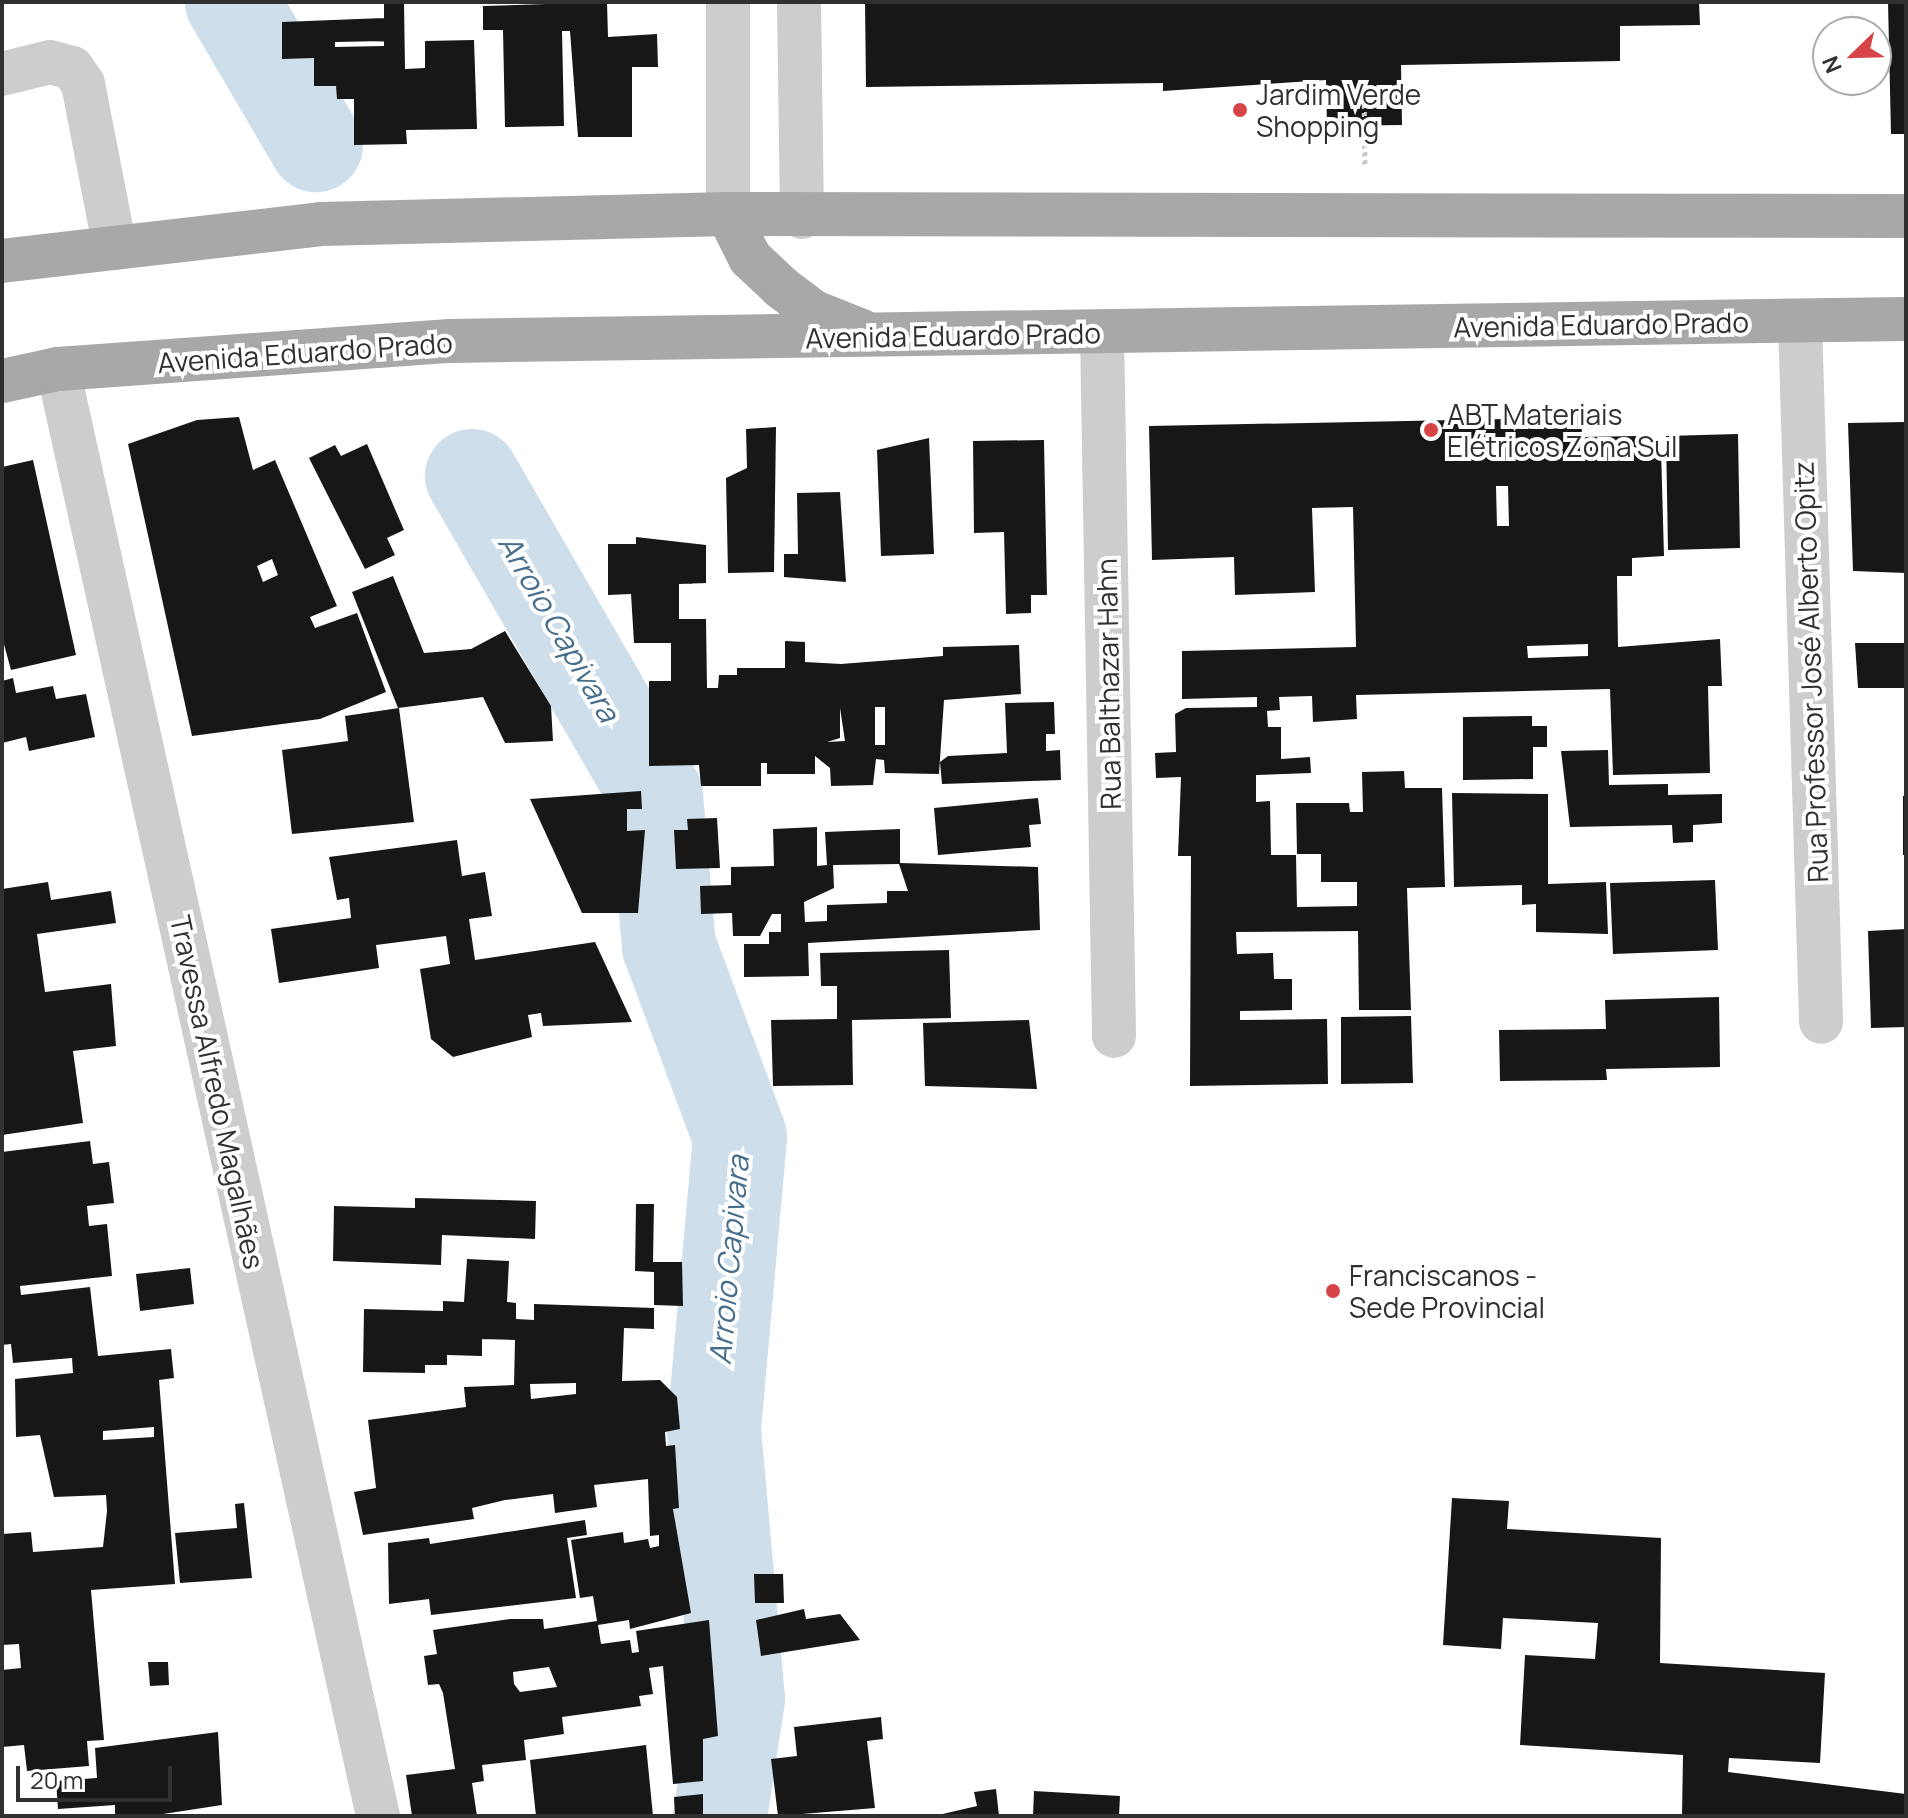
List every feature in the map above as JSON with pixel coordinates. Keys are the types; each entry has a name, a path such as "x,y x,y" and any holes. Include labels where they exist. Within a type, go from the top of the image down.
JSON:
{"main road":[{"path":"728,214 750,258 782,288 814,312 880,338"},
{"path":"2,261 321,224 728,214 802,217 1354,214 1906,216"},
{"name":"Avenida Eduardo Prado","path":"2,381 58,369 450,341 880,338 1906,319"}],"street":[{"path":"728,2 728,214"},
{"path":"799,2 802,217"},
{"path":"2,74 50,62 72,68 83,84 115,248"},
{"name":"Rua Professor José Alberto Opitz","path":"1800,321 1821,1022"},
{"name":"Rua Balthazar Hahn","path":"1102,332 1114,1036"},
{"name":"Travessa Alfredo Magalhães","path":"58,369 378,1816"}],"path":[{"path":"1354,214 1365,172 1364,88"}],"building":[{"path":"384,2 404,2 405,69 425,68 425,41 474,40 477,129 406,130 407,144 354,145 354,99 337,99 336,86 314,86 314,58 282,59 282,22 384,18","holes":["384,41 384,46 335,47 335,42"]},
{"path":"607,2 608,37 657,34 658,67 632,67 632,137 578,137 570,31 562,31 564,126 505,127 503,30 483,30 483,6"},
{"path":"865,2 1699,2 1700,25 1620,26 1620,61 1401,65 1402,125 1327,126 1326,80 1163,91 1163,83 866,87"},
{"path":"1888,2 1906,2 1906,134 1891,134 1892,16 1888,16"},
{"path":"1581,409 1582,437 1638,436 1638,450 1661,449 1664,556 1632,558 1632,576 1617,576 1618,647 1720,639 1722,686 1708,686 1710,773 1613,775 1610,689 1356,695 1357,719 1313,722 1312,696 1279,697 1280,710 1267,711 1268,727 1281,727 1281,759 1310,757 1311,773 1256,775 1256,802 1270,801 1271,855 1296,855 1297,907 1357,906 1357,882 1321,882 1321,854 1297,854 1296,803 1349,803 1350,812 1363,812 1362,772 1404,771 1405,788 1442,788 1445,887 1407,888 1411,1010 1359,1010 1358,931 1236,932 1237,954 1273,953 1274,979 1292,979 1292,1010 1240,1011 1240,1020 1327,1019 1328,1084 1190,1086 1191,856 1178,856 1181,777 1156,778 1155,753 1176,752 1175,714 1186,708 1257,707 1257,697 1182,699 1182,651 1356,647 1353,507 1312,508 1315,592 1235,595 1234,557 1152,560 1149,426 1506,419 1506,412","holes":["1496,486 1508,486 1509,526 1497,526","1588,644 1588,656 1528,658 1527,646"]},
{"path":"239,417 253,470 275,460 337,606 310,617 315,628 357,613 386,692 320,719 192,736 128,444 197,420","holes":["272,559 278,575 263,582 257,566"]},
{"path":"1906,422 1906,573 1853,571 1848,423"},
{"path":"776,427 774,572 728,573 726,478 747,468 746,429"},
{"path":"1738,434 1740,548 1668,550 1666,436"},
{"path":"929,438 934,554 881,556 877,450"},
{"path":"1044,440 1047,595 1031,595 1031,613 1006,614 1004,532 974,533 973,441"},
{"path":"367,444 404,530 387,538 395,555 365,569 309,458 335,445 341,456"},
{"path":"33,460 76,655 11,670 2,637 2,467"},
{"path":"840,492 846,582 784,577 784,554 798,554 797,493"},
{"path":"636,537 706,545 706,583 679,584 679,619 706,619 707,688 718,688 719,675 737,675 737,668 785,668 785,641 805,642 805,662 841,664 943,656 943,647 1019,645 1021,694 944,700 939,774 885,773 884,760 876,759 873,785 831,786 830,768 815,756 815,774 767,774 767,763 761,763 761,786 701,786 699,765 649,766 649,681 671,681 671,643 634,643 631,594 608,595 608,544 636,544","holes":["875,707 885,707 885,745 875,745","840,708 845,741 827,742 840,738"]},
{"path":"393,576 424,653 471,649 505,631 551,706 553,741 505,743 483,697 398,708 352,592"},
{"path":"1855,643 1906,643 1906,688 1858,688"},
{"path":"13,678 16,693 53,686 56,699 86,694 95,737 29,751 26,737 2,743 2,681"},
{"path":"1054,702 1055,734 1046,734 1046,751 1060,750 1061,780 942,784 940,762 948,756 1007,753 1005,703"},
{"path":"399,708 414,822 292,834 282,750 348,741 345,716"},
{"path":"1532,716 1532,726 1547,726 1547,747 1533,747 1533,779 1463,780 1463,717"},
{"path":"1608,750 1609,785 1668,784 1668,795 1722,794 1722,823 1693,825 1693,842 1673,843 1672,825 1570,827 1561,751"},
{"path":"641,791 642,809 627,809 627,831 645,830 638,913 582,913 530,799"},
{"path":"1452,793 1548,794 1548,884 1606,882 1608,934 1536,932 1536,904 1522,905 1522,885 1454,887"},
{"path":"1903,796 1906,796 1906,855 1903,855"},
{"path":"1038,798 1041,824 1029,825 1031,847 938,855 934,808"},
{"path":"717,818 720,868 676,869 674,830 688,830 687,819"},
{"path":"817,827 817,866 827,865 825,832 900,829 900,863 1038,867 1040,930 808,943 809,976 744,977 744,944 769,944 769,932 781,932 781,914 772,914 760,936 733,936 732,913 701,914 700,886 731,885 731,867 774,866 773,829","holes":["899,864 908,891 887,891 887,903 827,905 827,921 805,922 804,902 834,888 833,865"]},
{"path":"457,840 462,876 485,872 492,916 469,919 475,960 595,942 632,1022 543,1026 541,1013 528,1015 532,1037 453,1057 431,1039 420,969 450,964 446,936 376,945 379,968 279,983 271,929 351,918 349,898 337,900 329,857"},
{"path":"1715,880 1718,950 1613,954 1610,883"},
{"path":"48,882 51,900 111,891 116,923 37,934 45,992 111,984 116,1046 73,1051 83,1123 2,1135 2,889"},
{"path":"1906,929 1906,1027 1871,1028 1868,931"},
{"path":"949,950 951,1018 852,1020 853,1085 773,1086 771,1020 837,1019 837,986 821,986 820,953"},
{"path":"1719,997 1720,1067 1606,1069 1607,1080 1500,1081 1499,1030 1606,1029 1605,1000"},
{"path":"1411,1016 1413,1083 1341,1084 1341,1017"},
{"path":"1029,1020 1037,1089 925,1086 923,1023"},
{"path":"90,1141 93,1164 109,1162 114,1203 87,1206 89,1226 107,1224 112,1276 20,1286 21,1295 90,1287 98,1356 171,1349 174,1378 159,1380 175,1584 91,1590 104,1740 87,1741 89,1766 27,1771 24,1745 2,1747 2,1670 21,1668 19,1644 2,1645 2,1534 31,1532 33,1552 103,1547 107,1511 106,1495 54,1497 40,1435 16,1437 15,1379 73,1373 72,1358 13,1363 11,1344 2,1345 2,1152","holes":["154,1427 154,1437 103,1440 103,1431"]},
{"path":"415,1198 536,1201 535,1239 442,1235 441,1265 333,1261 334,1206 415,1208"},
{"path":"636,1204 654,1204 653,1262 682,1262 683,1306 654,1305 654,1272 635,1271"},
{"path":"467,1259 509,1261 507,1302 516,1303 516,1319 534,1320 534,1304 654,1308 654,1329 624,1328 622,1381 660,1380 677,1397 680,1429 665,1432 666,1446 675,1445 679,1508 673,1509 691,1613 630,1629 629,1620 598,1625 601,1644 630,1640 632,1653 639,1652 636,1631 709,1620 718,1736 703,1739 703,1781 673,1784 663,1666 649,1668 653,1694 639,1696 641,1706 562,1717 564,1734 524,1740 526,1760 482,1765 484,1781 472,1783 477,1816 412,1816 406,1775 455,1769 443,1693 439,1684 428,1685 424,1656 437,1654 433,1630 510,1619 543,1619 544,1629 597,1621 593,1596 580,1598 571,1540 623,1532 624,1543 648,1539 650,1548 659,1546 659,1535 650,1536 648,1479 594,1485 597,1507 555,1513 553,1494 472,1508 474,1519 363,1535 354,1492 376,1488 368,1420 466,1407 464,1387 514,1385 515,1340 482,1339 482,1356 447,1355 447,1365 425,1365 425,1373 363,1372 364,1309 443,1311 443,1301 464,1302","holes":["576,1383 576,1394 531,1399 530,1384","549,1667 557,1687 520,1692 514,1684 513,1672"]},
{"path":"190,1268 194,1304 140,1311 136,1274"},
{"path":"1452,1498 1509,1501 1507,1529 1661,1538 1660,1663 1825,1673 1820,1763 1729,1758 1728,1772 1906,1794 1906,1816 1682,1816 1683,1755 1520,1745 1525,1655 1595,1659 1598,1623 1503,1618 1501,1649 1443,1645"},
{"path":"244,1503 252,1578 180,1583 175,1533 237,1528 235,1504"},
{"path":"585,1520 587,1535 567,1538 576,1598 431,1615 429,1599 389,1604 388,1543 429,1538 430,1544"},
{"path":"754,1574 783,1574 784,1603 755,1603"},
{"path":"804,1609 806,1619 840,1614 860,1640 761,1656 756,1620"},
{"path":"148,1662 168,1662 169,1685 150,1686"},
{"path":"881,1717 883,1739 867,1741 875,1808 778,1816 771,1759 797,1756 794,1727"},
{"path":"218,1732 222,1805 150,1816 115,1816 115,1805 58,1809 56,1781 97,1778 95,1748"},
{"path":"646,1745 653,1816 536,1816 530,1760"},
{"path":"996,1789 999,1816 934,1816 977,1806 974,1792"},
{"path":"1034,1791 1120,1796 1119,1816 1033,1816"},
{"path":"703,1794 703,1816 675,1816 674,1797"}],"waterway":[{"name":"Arroio Capivara","path":"232,2 316,145"},
{"name":"Arroio Capivara","path":"472,476 656,795 669,946 740,1137 714,1430 738,1699 720,1816"}],"place":[{"name":"Jardim Verde Shopping","path":"1240,110"},
{"name":"ABT Materiais Elétricos Zona Sul","path":"1431,430"},
{"name":"Franciscanos - Sede Provincial","path":"1333,1291"}]}
